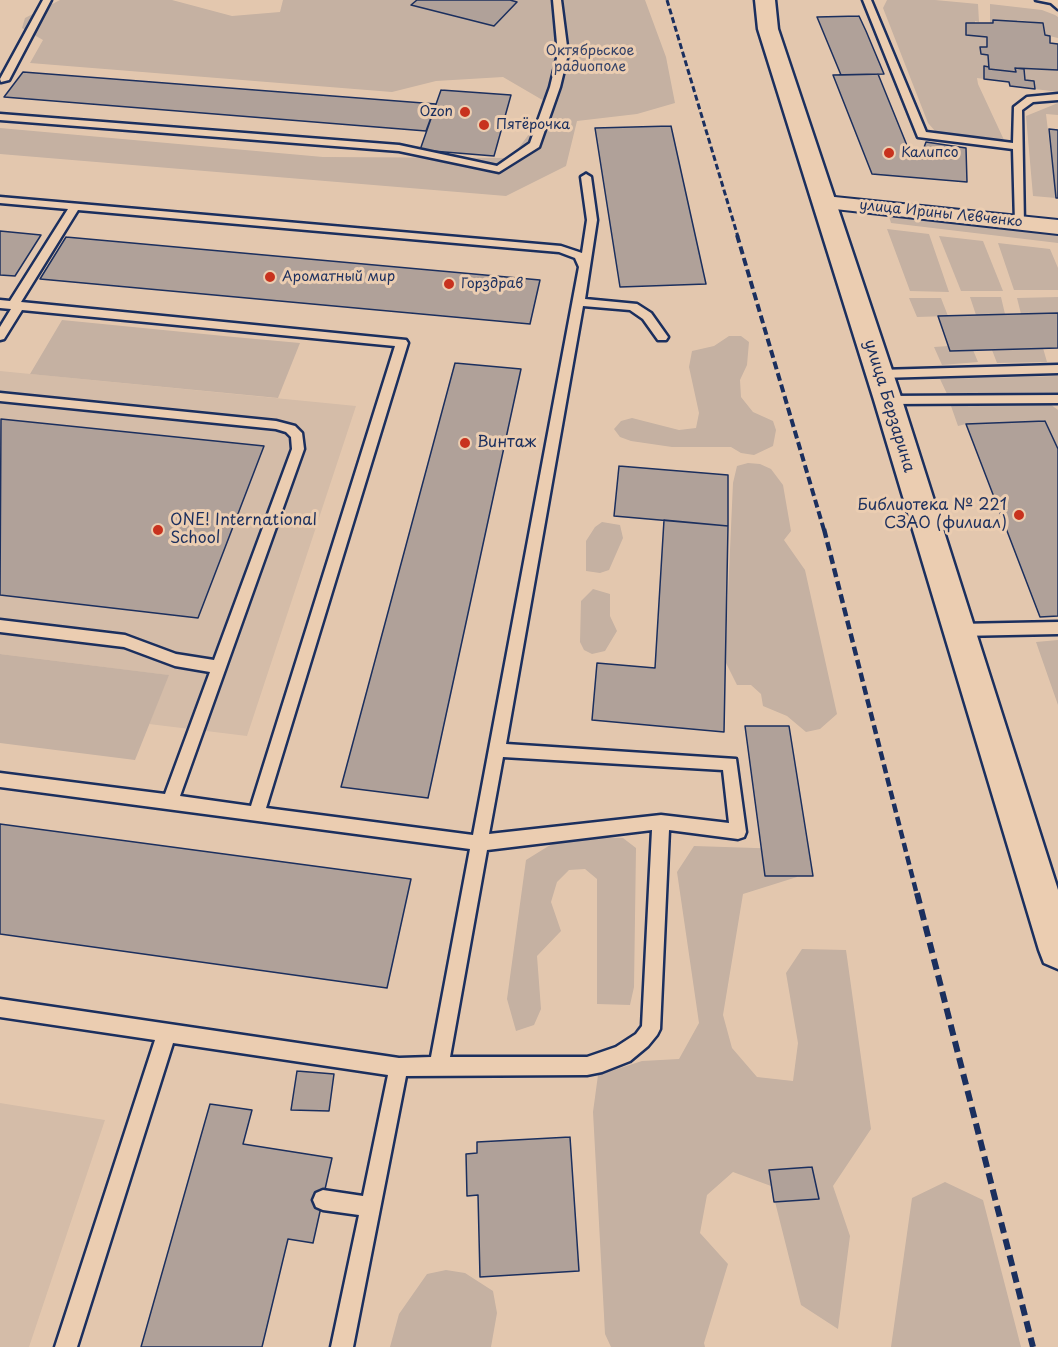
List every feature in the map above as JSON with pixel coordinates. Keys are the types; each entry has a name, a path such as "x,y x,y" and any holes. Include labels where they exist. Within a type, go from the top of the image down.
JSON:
{"street":[{"name":"улица Берзарина","path":"765,0 768,29 825,202 1058,950"},
{"name":"улица Ирины Левченко","path":"825,202 1058,227"}],"lane":[{"path":"1,82 47,0"},
{"path":"0,117 399,148 499,169 535,145 555,87 563,54 557,0"},
{"path":"867,0 922,135 1018,147"},
{"path":"1040,0 1054,1 1058,6"},
{"path":"1020,223 1017,109 1030,99 1058,97"},
{"path":"439,1066 592,227 586,177"},
{"path":"0,200 561,249 579,256 585,268"},
{"path":"0,336 11,305 75,207"},
{"path":"579,302 633,307 647,316 662,337"},
{"path":"11,305 402,343 256,814"},
{"path":"883,387 1058,369"},
{"path":"883,387 1058,399"},
{"path":"0,397 276,425 290,429 297,436 298,449 170,802"},
{"path":"0,626 125,641 175,660 219,667"},
{"path":"959,630 1058,628"},
{"path":"0,780 480,843 661,822 738,832 730,764 497,750"},
{"path":"0,1008 399,1067 587,1066 602,1063 623,1054 642,1040 651,1029 661,822"},
{"path":"66,1347 167,1032"},
{"path":"342,1347 399,1067"},
{"path":"323,1200 371,1207"}],"shaded area":[{"name":"ONE! International School","path":"0,371 356,406 247,736 149,724 168,675 0,654"},
{"path":"0,1103 105,1120 29,1347 0,1347"}],"green space":[{"name":"Октябрьское радиополе","path":"60,0 172,0 232,16 280,12 283,0 645,0 666,57 675,103 637,114 577,121 566,166 506,196 0,154 0,128 323,157 511,158 551,105 503,77 436,81 392,92 30,63 43,40 22,28 25,18"},
{"path":"887,0 935,0 978,4 979,22 975,21 975,24 987,37 987,47 981,47 981,54 988,55 989,67 984,66 984,79 977,78 978,84 1004,140 935,131 928,123 883,8"},
{"path":"990,4 1042,10 1055,15 1058,17 1058,38 1045,35 1043,23 1017,20 1017,23 990,23"},
{"path":"1024,69 1058,70 1058,92 1035,89 1025,80"},
{"path":"1058,103 1058,115 1046,114 1056,198 1033,196 1026,116"},
{"path":"889,216 1058,235 1058,243 891,223"},
{"path":"887,229 929,234 949,292 910,291"},
{"path":"939,236 983,241 1003,291 961,291"},
{"path":"998,243 1050,249 1058,268 1058,290 1014,290"},
{"path":"970,297 1001,297 1005,314 976,315"},
{"path":"1058,297 1058,313 1021,314 1017,298"},
{"path":"909,298 941,298 948,316 917,317"},
{"path":"62,320 300,343 278,398 30,374"},
{"path":"729,336 741,336 749,342 747,365 740,380 741,397 753,412 773,421 776,430 773,446 754,455 741,453 731,447 672,447 631,441 620,437 614,429 621,421 632,418 679,430 696,428 699,413 689,367 692,351 714,346"},
{"path":"949,346 973,350 978,362 942,365 934,347"},
{"path":"1043,348 1047,362 997,363 992,350"},
{"path":"1058,376 1058,392 947,394 940,379"},
{"path":"1050,404 1058,410 1058,449 1045,421 958,426 951,406"},
{"path":"748,463 760,464 771,469 783,485 791,531 784,540 805,570 837,714 820,729 806,732 787,716 763,706 761,694 751,685 737,685 725,661 733,483 737,466"},
{"path":"602,522 620,525 623,538 609,570 600,573 586,571 586,541 595,527"},
{"path":"593,589 610,594 610,616 617,631 605,651 592,654 584,650 580,642 581,601"},
{"path":"1058,640 1058,705 1036,642"},
{"path":"0,654 169,675 135,760 0,743"},
{"path":"563,837 623,838 636,848 634,987 630,1005 597,1004 597,879 585,869 569,870 557,882 551,902 561,931 537,956 541,1009 534,1025 516,1031 507,999 526,860"},
{"path":"694,846 786,849 797,877 743,894 723,1015 732,1048 757,1077 793,1081 798,1043 786,973 802,949 846,950 871,1129 833,1186 850,1236 838,1329 801,1305 771,1186 733,1172 707,1195 700,1233 728,1264 704,1343 705,1347 611,1347 605,1334 593,1112 598,1075 642,1061 679,1059 699,1023 677,872"},
{"path":"945,1182 983,1200 1021,1347 891,1347 912,1198"},
{"path":"446,1270 465,1273 493,1291 497,1313 491,1347 390,1347 399,1314 427,1274"}],"building":[{"path":"417,0 510,0 517,2 494,26 411,5"},
{"path":"859,16 884,74 841,75 817,17"},
{"path":"993,20 1043,23 1045,35 1050,36 1050,43 1058,44 1058,70 1015,68 1016,72 989,69 988,55 981,54 980,47 987,47 987,37 966,35 966,23 993,23"},
{"path":"984,66 989,69 1016,72 1015,68 1024,69 1025,80 1034,81 1035,89 1010,86 1009,82 984,79"},
{"path":"23,72 436,104 426,131 4,97"},
{"path":"878,74 908,148 923,150 926,142 966,148 967,182 872,174 833,75"},
{"path":"441,90 511,95 494,156 420,150"},
{"path":"671,126 706,284 620,287 595,128"},
{"path":"1049,129 1058,130 1058,198 1056,198"},
{"path":"0,231 41,235 15,276 0,275"},
{"path":"66,237 540,280 530,324 40,279"},
{"path":"1058,313 1058,348 950,351 938,316"},
{"path":"455,363 521,369 428,798 341,787"},
{"name":"ONE! International School","path":"1,419 264,446 198,618 0,595"},
{"path":"1045,421 1058,449 1058,616 1040,617 966,424"},
{"path":"619,466 728,475 728,526 614,516"},
{"path":"664,520 728,526 724,732 592,720 597,663 655,668"},
{"path":"745,726 789,726 813,876 765,876"},
{"path":"0,824 411,879 387,988 0,934"},
{"path":"297,1071 334,1074 329,1111 291,1110"},
{"path":"210,1104 252,1110 243,1144 332,1158 313,1243 288,1239 262,1347 141,1347"},
{"path":"570,1137 579,1271 480,1277 478,1195 467,1196 466,1154 477,1153 477,1142"},
{"path":"812,1167 819,1199 774,1202 769,1170"}],"railway":[{"path":"667,0 738,237"},
{"path":"737,235 824,530"},
{"path":"824,529 917,895"},
{"path":"917,893 1033,1347"}],"place":[{"name":"Ozon","path":"465,112"},
{"name":"Пятёрочка","path":"484,125"},
{"name":"Калипсо","path":"889,153"},
{"name":"Ароматный мир","path":"270,277"},
{"name":"Горздрав","path":"449,284"},
{"name":"Винтаж","path":"465,443"},
{"name":"Библиотека № 221 СЗАО (филиал)","path":"1019,515"},
{"name":"ONE! International School","path":"158,530"}]}
